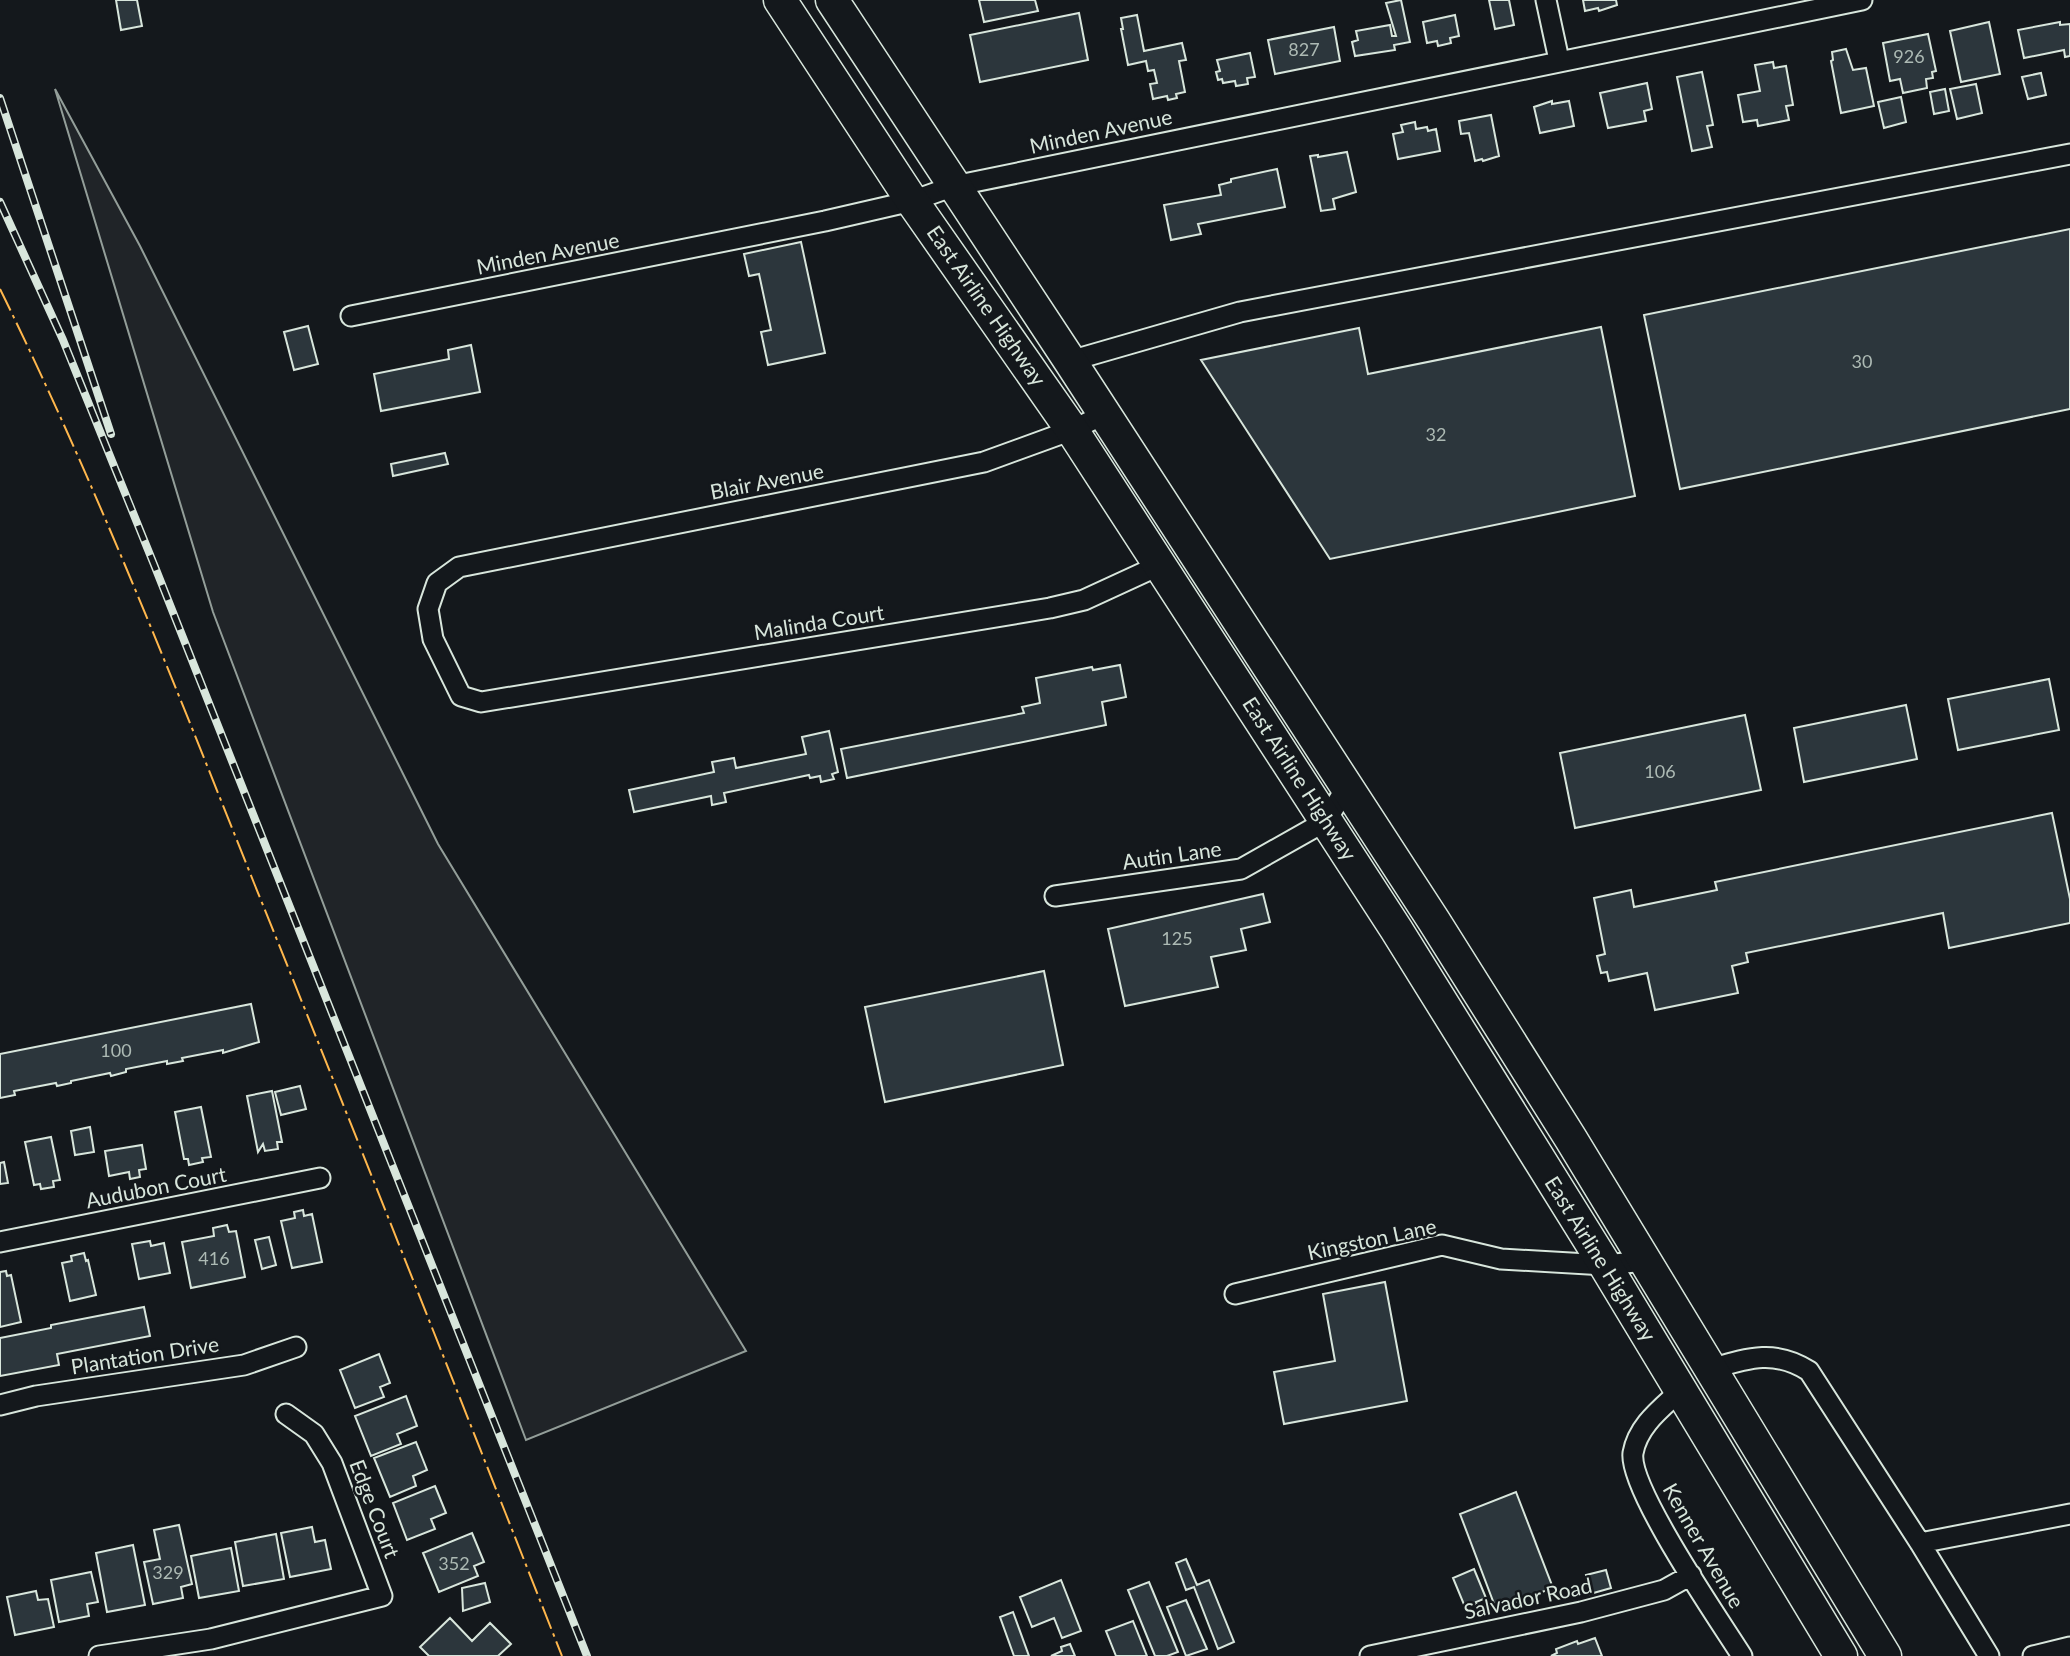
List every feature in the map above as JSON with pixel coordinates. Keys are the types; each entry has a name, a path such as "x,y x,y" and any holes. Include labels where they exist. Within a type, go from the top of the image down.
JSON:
{"highway":[{"name":"East Airline Highway","path":"780,0 912,201 1072,430 1396,929 1605,1265 1841,1656"},
{"name":"East Airline Highway","path":"832,0 1434,921 1885,1656"}],"street":[{"path":"1546,0 1559,61"},
{"name":"Minden Avenue","path":"351,316 825,221 912,201 954,186 1862,0"},
{"path":"1070,361 1240,312 2070,154"},
{"name":"Blair Avenue","path":"477,701 461,696 433,639 428,609 437,583 459,567 984,462 1072,430 1105,414"},
{"name":"Malinda Court","path":"477,701 1050,608 1084,600 1160,565"},
{"path":"1326,821 1346,788"},
{"name":"Autin Lane","path":"1055,896 1241,869 1326,821"},
{"name":"Audubon Court","path":"0,1242 320,1178"},
{"name":"Kingston Lane","path":"1235,1294 1442,1245 1501,1259 1605,1265 1645,1261"},
{"name":"Plantation Drive","path":"0,1405 36,1396 244,1365 296,1348"},
{"path":"1711,1369 1744,1359 1775,1358 1786,1359 1809,1371 1989,1656"},
{"name":"Kenner Avenue","path":"1681,1390 1646,1423 1633,1454 1637,1476 1655,1517 1742,1656"},
{"name":"Edge Court","path":"99,1656 211,1639 382,1596 332,1462 314,1434 285,1414"},
{"path":"1920,1543 2070,1514"},
{"name":"Salvador Road","path":"1370,1656 1581,1612 1664,1590 1691,1576"},
{"path":"2033,1656 2070,1647"}],"shaded area":[{"path":"55,89 140,246 438,844 746,1351 526,1440 213,612"}],"building":[{"path":"116,0 137,0 142,26 121,30"},
{"path":"979,0 1035,0 1038,11 984,22"},
{"path":"1401,0 1410,42 1394,45 1395,50 1355,56 1352,42 1358,40 1356,31 1390,25 1392,36 1396,36 1386,3"},
{"path":"1489,0 1509,0 1514,25 1495,29"},
{"path":"1583,0 1616,0 1617,5 1599,11 1598,8 1585,11"},
{"path":"1079,13 1088,60 980,82 970,35"},
{"path":"1137,15 1144,51 1182,43 1186,60 1179,61 1185,92 1176,94 1177,98 1168,100 1167,96 1153,99 1150,84 1157,83 1154,70 1148,71 1146,61 1128,65 1121,18"},
{"path":"1455,15 1459,36 1450,38 1451,43 1438,46 1437,41 1427,43 1423,22"},
{"path":"1989,22 2000,74 1961,82 1950,31"},
{"path":"2060,22 2060,25 2070,24 2070,56 2065,57 2064,50 2024,58 2018,30"},
{"path":"1334,27 1340,61 1275,74 1268,40"},
{"path":"1928,34 1936,71 1932,72 1933,78 1926,79 1927,88 1903,93 1900,79 1890,81 1883,43"},
{"path":"1846,49 1853,70 1866,68 1874,106 1841,113 1831,61 1832,52"},
{"path":"1250,53 1255,77 1247,78 1248,84 1236,86 1235,81 1223,83 1222,79 1218,80 1216,72 1220,71 1217,60"},
{"path":"1773,62 1774,68 1786,66 1793,105 1786,106 1789,120 1758,126 1757,120 1743,122 1738,95 1760,91 1755,65"},
{"path":"1702,72 1713,125 1707,126 1712,147 1692,151 1677,77"},
{"path":"2041,73 2046,95 2028,99 2022,77"},
{"path":"1647,83 1652,109 1644,111 1646,121 1608,128 1600,93"},
{"path":"1976,84 1982,113 1957,119 1950,89"},
{"path":"1945,89 1949,111 1934,114 1930,92"},
{"path":"1901,97 1906,122 1884,128 1878,102"},
{"path":"1552,101 1552,104 1569,101 1574,126 1540,133 1534,107"},
{"path":"1491,115 1499,156 1475,161 1469,133 1461,134 1459,121"},
{"path":"1415,122 1416,129 1436,129 1440,151 1398,159 1393,134 1403,132 1401,125"},
{"path":"1347,152 1356,192 1333,199 1335,209 1321,211 1310,156"},
{"path":"1277,169 1285,207 1198,224 1201,234 1171,240 1164,205 1221,195 1219,185 1231,182 1231,179"},
{"path":"2070,229 2070,409 1680,489 1644,315"},
{"path":"801,242 825,353 768,365 761,332 771,330 759,274 749,276 744,254"},
{"path":"308,326 318,364 294,370 284,332"},
{"path":"1601,327 1635,496 1330,559 1201,360 1359,328 1368,374"},
{"path":"471,345 480,392 381,411 374,374 449,359 448,350"},
{"path":"445,453 448,464 393,476 391,464"},
{"path":"1120,665 1126,697 1102,702 1106,725 847,778 841,749 1024,713 1022,707 1040,703 1036,678 1092,667 1093,670"},
{"path":"2049,679 2059,730 1958,750 1948,699"},
{"path":"1906,705 1917,759 1804,782 1794,728"},
{"path":"1745,715 1761,790 1575,828 1560,753"},
{"path":"829,731 838,772 832,774 834,779 821,782 820,776 810,778 809,775 724,793 726,802 712,805 711,796 634,812 629,790 714,772 712,762 734,758 736,768 806,754 802,737"},
{"path":"2052,813 2070,899 2070,923 1949,948 1943,913 1746,953 1748,962 1732,966 1738,993 1655,1010 1647,973 1609,981 1607,972 1601,973 1597,956 1605,954 1594,898 1631,890 1634,907 1717,890 1715,882"},
{"path":"1263,894 1270,922 1241,929 1246,950 1211,957 1218,987 1125,1006 1108,929"},
{"path":"1044,971 1063,1065 885,1102 865,1007"},
{"path":"251,1004 259,1042 223,1053 223,1050 182,1058 183,1061 167,1064 167,1061 126,1069 126,1072 111,1076 110,1073 57,1086 56,1083 14,1091 15,1095 0,1098 0,1054"},
{"path":"300,1086 306,1109 281,1115 275,1092"},
{"path":"272,1091 282,1142 277,1142 278,1149 265,1151 263,1144 258,1152 247,1096"},
{"path":"201,1107 211,1157 202,1158 203,1162 189,1165 188,1159 184,1159 175,1112"},
{"path":"90,1127 94,1152 75,1155 71,1131"},
{"path":"51,1137 60,1180 53,1181 54,1187 41,1189 40,1184 34,1185 25,1142"},
{"path":"142,1145 146,1169 139,1170 140,1177 130,1179 129,1172 109,1176 105,1151"},
{"path":"4,1162 8,1183 0,1184 0,1163"},
{"path":"303,1210 304,1216 312,1214 322,1262 292,1268 281,1221 295,1218 294,1212"},
{"path":"227,1225 229,1232 236,1231 245,1277 191,1288 182,1242 214,1236 213,1228"},
{"path":"269,1237 276,1265 262,1269 255,1240"},
{"path":"150,1241 151,1246 164,1243 170,1273 139,1279 132,1244"},
{"path":"84,1253 96,1295 70,1301 62,1263 72,1261 71,1256"},
{"path":"6,1271 7,1276 11,1275 21,1322 0,1327 0,1272"},
{"path":"1385,1282 1407,1401 1284,1424 1274,1372 1335,1361 1323,1294"},
{"path":"144,1307 150,1336 57,1354 59,1365 0,1376 0,1338"},
{"path":"379,1354 390,1383 380,1387 384,1397 355,1408 340,1370"},
{"path":"406,1396 417,1426 397,1434 401,1444 371,1456 355,1416"},
{"path":"416,1442 427,1470 413,1476 416,1486 390,1497 374,1458"},
{"path":"435,1486 446,1513 431,1519 435,1529 407,1540 393,1503"},
{"path":"1516,1492 1553,1588 1496,1609 1460,1514"},
{"path":"179,1525 192,1584 181,1587 183,1598 153,1604 144,1562 160,1559 154,1530"},
{"path":"312,1527 315,1542 325,1540 331,1569 290,1577 281,1533"},
{"path":"472,1533 484,1562 474,1566 478,1576 439,1592 423,1553"},
{"path":"276,1534 284,1579 243,1586 235,1542"},
{"path":"133,1545 145,1605 107,1612 96,1553"},
{"path":"231,1548 239,1591 199,1598 191,1556"},
{"path":"1186,1559 1197,1585 1209,1580 1234,1642 1218,1649 1194,1587 1186,1590 1176,1563"},
{"path":"1474,1569 1486,1598 1476,1602 1477,1605 1465,1607 1453,1578"},
{"path":"1606,1570 1611,1588 1590,1594 1586,1575"},
{"path":"91,1572 98,1602 87,1604 89,1616 59,1622 51,1580"},
{"path":"1061,1580 1081,1631 1062,1638 1054,1618 1032,1627 1020,1597"},
{"path":"1149,1582 1178,1652 1167,1656 1155,1656 1128,1590"},
{"path":"485,1583 490,1602 463,1611 462,1588"},
{"path":"36,1591 38,1600 48,1599 54,1627 15,1635 7,1597"},
{"path":"1186,1600 1207,1649 1186,1656 1167,1607"},
{"path":"1013,1612 1029,1656 1014,1656 1000,1617"},
{"path":"450,1618 472,1641 490,1623 511,1644 498,1656 429,1656 420,1647"},
{"path":"1133,1621 1147,1656 1116,1656 1106,1631"},
{"path":"1595,1638 1602,1656 1551,1656 1557,1653 1556,1649"},
{"path":"1070,1644 1075,1656 1051,1656 1062,1651 1061,1647"}],"railway":[{"path":"0,98 111,434"},
{"path":"0,202 63,340 155,567 587,1656"}],"power":[{"path":"0,289 69,435 164,658 562,1656"}]}
